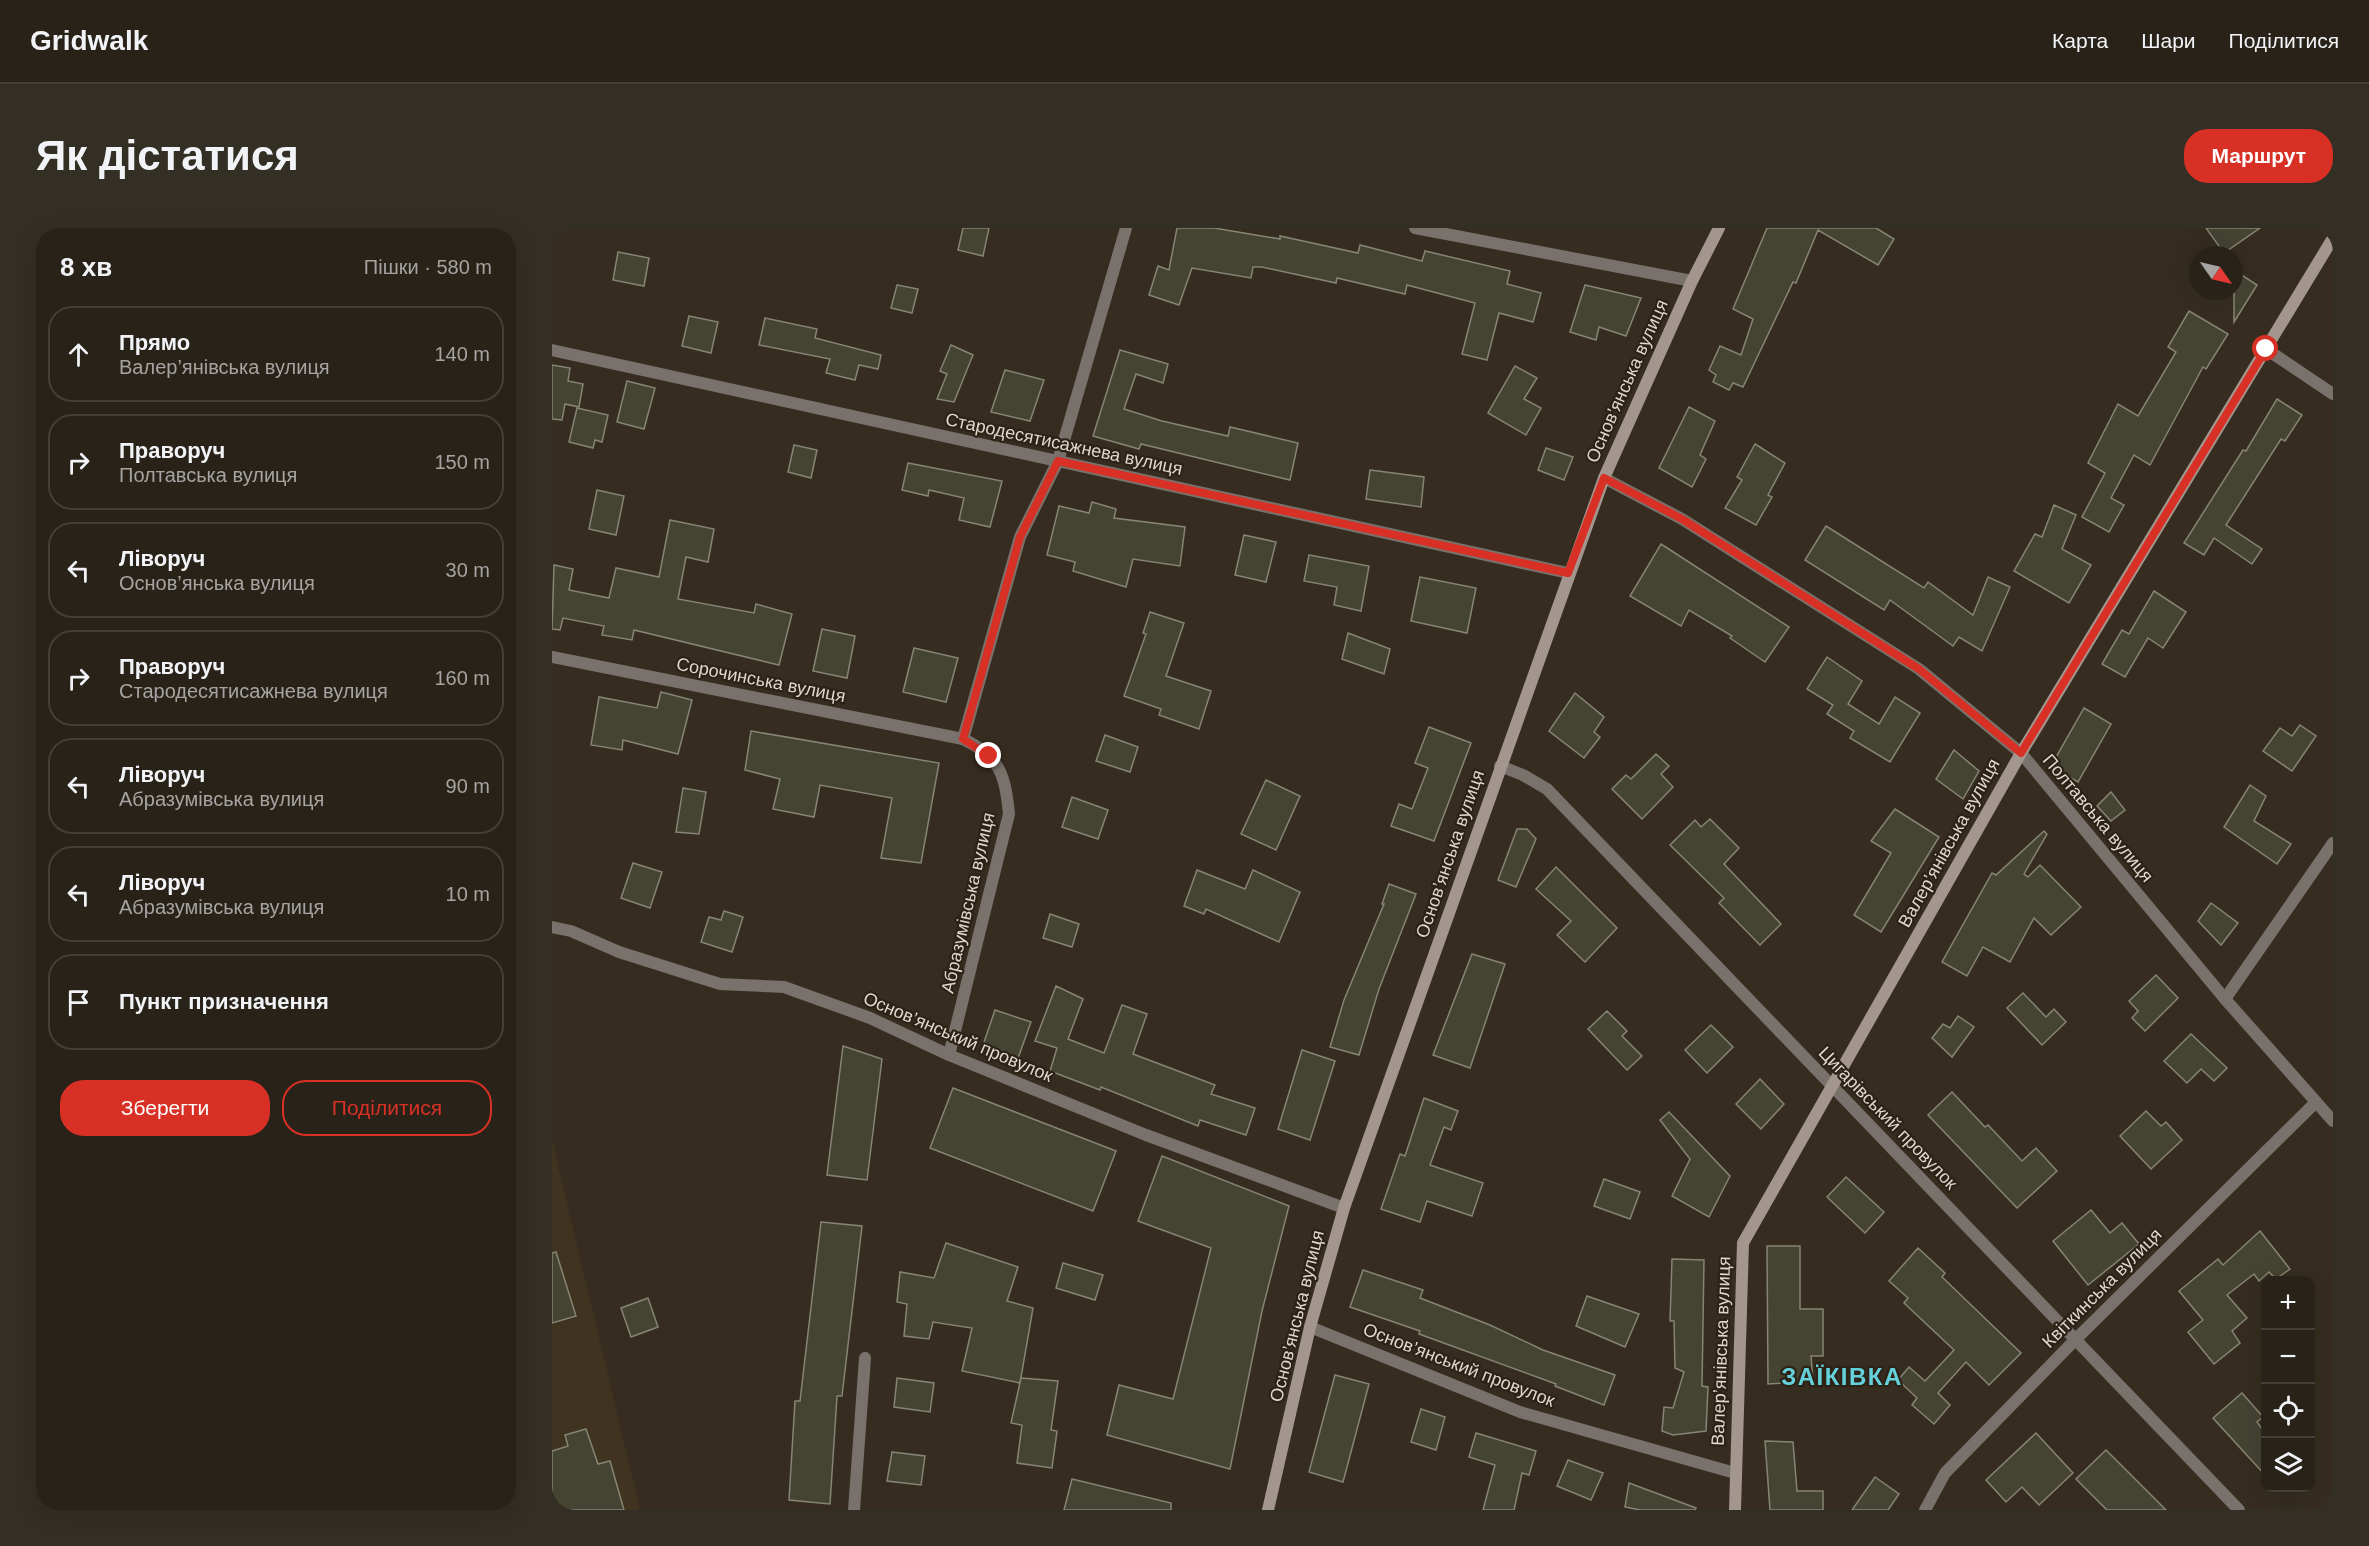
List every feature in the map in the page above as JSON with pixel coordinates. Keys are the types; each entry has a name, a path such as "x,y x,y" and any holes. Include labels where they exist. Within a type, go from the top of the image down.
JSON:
{"street":[{"path":"963,739 1020,537 1058,461 1126,228"},
{"path":"1415,228 1692,281"},
{"name":"Основ’янська вулиця","path":"1268,1510 1310,1327 1344,1208 1568,573 1604,478 1692,281 1719,228"},
{"name":"Валер’янівська вулиця","path":"1735,1510 1743,1243 2021,753 2333,238"},
{"path":"2266,349 2333,394"},
{"name":"Стародесятисажнева вулиця","path":"552,350 1568,573"},
{"name":"Полтавська вулиця","path":"1604,478 1682,519 1919,669 2021,753 2225,999 2333,1121"},
{"name":"Сорочинська вулиця","path":"552,657 963,739"},
{"name":"Абразумівська вулиця","path":"949,1055 1010,814 1005,778 989,756 963,739"},
{"name":"Цигарівський провулок","path":"1500,766 1523,775 1547,789 2239,1510"},
{"path":"2225,999 2333,843"},
{"name":"Основ’янський провулок","path":"552,927 571,931 619,952 720,984 784,987 870,1018 949,1055 1146,1135 1344,1208"},
{"name":"Квіткинська вулиця","path":"1925,1510 1945,1473 2076,1339 2316,1102"},
{"name":"Основ’янський провулок","path":"1310,1327 1520,1412 1735,1473"},
{"path":"854,1510 865,1358"}],"shaded area":[{"path":"552,1141 640,1510 552,1510"}],"building":[{"path":"963,228 989,228 983,256 958,250"},
{"path":"1177,228 1214,228 1280,239 1280,236 1358,253 1360,245 1422,261 1425,251 1510,271 1507,284 1541,293 1533,322 1499,313 1487,360 1462,354 1475,303 1407,285 1405,294 1337,278 1336,283 1262,267 1253,267 1251,278 1192,268 1179,305 1149,295 1158,266 1169,270"},
{"path":"1767,228 1876,228 1894,239 1878,265 1818,230 1796,283 1793,282 1743,387 1733,383 1729,390 1713,382 1716,375 1709,370 1720,346 1741,355 1753,319 1733,309"},
{"path":"2206,228 2260,228 2234,246 2219,246"},
{"path":"618,252 649,258 644,286 613,280"},
{"path":"2243,276 2257,285 2234,322 2234,300 2243,300"},
{"path":"897,285 918,289 912,313 891,308"},
{"path":"1585,285 1641,298 1626,336 1599,327 1596,340 1570,332"},
{"path":"2189,311 2228,334 2206,369 2203,367 2150,465 2134,455 2111,498 2124,505 2109,532 2082,517 2105,473 2088,463 2118,404 2138,416 2176,352 2168,347"},
{"path":"689,316 718,322 711,353 682,346"},
{"path":"765,318 817,329 815,338 881,355 878,369 859,365 855,380 826,373 830,359 759,345"},
{"path":"951,345 973,355 954,402 937,399 947,374 940,371"},
{"path":"1120,350 1168,364 1163,383 1136,374 1124,409 1162,421 1228,436 1230,427 1298,443 1290,480 1141,444 1139,449 1093,436"},
{"path":"552,365 570,368 568,381 583,384 579,407 565,404 562,420 552,419"},
{"path":"1515,366 1537,378 1524,399 1541,408 1526,435 1488,413"},
{"path":"1005,370 1044,380 1030,421 991,412"},
{"path":"627,381 655,388 644,429 617,422"},
{"path":"2277,399 2302,415 2285,441 2281,439 2226,525 2262,549 2252,564 2214,538 2204,555 2184,543 2243,450 2246,451"},
{"path":"1689,407 1715,421 1700,455 1706,459 1692,487 1659,468"},
{"path":"577,408 608,415 602,442 595,440 593,448 569,442"},
{"path":"1755,444 1785,463 1768,495 1772,497 1756,525 1725,508 1742,480 1737,477"},
{"path":"794,445 817,450 811,478 788,472"},
{"path":"1546,448 1573,457 1564,480 1538,470"},
{"path":"908,463 1002,481 990,527 959,520 964,498 929,490 928,496 902,490"},
{"path":"1370,470 1424,477 1421,507 1366,499"},
{"path":"597,490 624,496 616,535 589,529"},
{"path":"1092,502 1116,509 1114,518 1185,527 1180,566 1133,559 1126,587 1073,571 1075,562 1047,555 1059,506 1089,513"},
{"path":"2054,505 2076,515 2062,549 2091,565 2069,603 2014,571 2035,534 2042,537"},
{"path":"670,520 714,529 708,562 686,557 678,599 754,613 756,604 792,614 779,665 634,630 632,640 602,635 604,626 563,618 560,630 552,629 554,565 573,569 569,590 609,598 616,568 659,577"},
{"path":"1826,526 1924,588 1928,582 1973,615 1988,577 2010,587 1982,651 1959,637 1953,646 1890,600 1884,610 1805,560"},
{"path":"1244,535 1276,542 1266,582 1235,575"},
{"path":"1661,544 1789,627 1765,662 1730,638 1732,636 1689,610 1681,626 1630,596"},
{"path":"1309,555 1369,566 1361,611 1334,605 1337,587 1304,581"},
{"path":"1420,577 1476,588 1467,633 1411,621"},
{"path":"2154,591 2186,612 2163,648 2148,638 2125,677 2102,664 2122,630 2129,634"},
{"path":"1150,612 1184,623 1166,676 1211,691 1199,729 1159,715 1161,709 1124,696 1146,634 1143,633"},
{"path":"822,629 855,636 847,678 813,671"},
{"path":"1348,633 1390,649 1384,674 1342,659"},
{"path":"914,648 958,658 946,702 903,692"},
{"path":"1827,657 1862,681 1848,704 1879,724 1895,697 1920,713 1890,762 1850,738 1854,731 1827,714 1833,705 1807,689"},
{"path":"661,692 692,700 678,754 623,740 622,750 591,745 599,697 657,708"},
{"path":"1575,693 1604,717 1594,732 1600,737 1584,758 1549,731"},
{"path":"2084,708 2111,724 2078,782 2051,766"},
{"path":"2300,725 2316,736 2292,771 2263,751 2280,728 2292,736"},
{"path":"1429,727 1471,743 1434,841 1391,826 1399,804 1412,809 1428,768 1415,763"},
{"path":"751,731 939,763 921,863 881,858 892,798 820,785 814,817 773,809 780,779 745,770"},
{"path":"1105,735 1138,747 1130,772 1096,761"},
{"path":"1954,750 1979,771 1963,799 1936,779"},
{"path":"1656,754 1669,766 1661,774 1673,787 1642,819 1612,789 1626,775 1631,779"},
{"path":"1266,780 1300,796 1276,850 1241,834"},
{"path":"2250,785 2266,796 2254,821 2291,844 2277,864 2224,827"},
{"path":"683,788 706,792 699,834 676,832"},
{"path":"2111,792 2125,810 2111,821 2097,806"},
{"path":"1072,797 1108,810 1098,839 1062,827"},
{"path":"1895,809 1939,837 1881,932 1854,915 1891,853 1871,841"},
{"path":"1710,819 1739,848 1724,864 1781,924 1760,945 1719,903 1724,898 1670,845 1695,820 1701,827"},
{"path":"1517,829 1527,829 1536,839 1516,887 1498,880"},
{"path":"2044,831 2047,834 2024,874 2028,877 2040,865 2081,907 2051,935 2034,918 2010,962 1983,947 1967,976 1942,962 1992,873 1996,875"},
{"path":"633,863 662,872 650,908 621,898"},
{"path":"1556,867 1617,928 1585,962 1557,935 1571,921 1536,889"},
{"path":"1197,870 1245,889 1253,870 1300,892 1279,942 1206,909 1204,914 1184,906"},
{"path":"1389,884 1416,894 1379,989 1359,1055 1330,1047 1344,1000 1384,904 1382,904"},
{"path":"2211,903 2238,923 2221,945 2198,921"},
{"path":"724,911 743,917 732,952 701,942 709,917 721,920"},
{"path":"1050,914 1079,924 1072,947 1043,938"},
{"path":"1472,954 1505,964 1470,1068 1433,1055"},
{"path":"2156,975 2178,998 2145,1031 2132,1018 2138,1011 2129,1001"},
{"path":"1056,986 1083,999 1068,1039 1104,1053 1122,1005 1147,1014 1133,1054 1215,1085 1211,1094 1255,1108 1246,1135 1200,1120 1198,1126 1101,1087 1100,1090 1050,1071 1057,1048 1035,1041"},
{"path":"2023,993 2046,1017 2054,1009 2066,1022 2042,1045 2007,1008"},
{"path":"995,1010 1031,1022 1017,1061 982,1048"},
{"path":"1607,1011 1627,1031 1622,1036 1642,1056 1627,1070 1588,1029"},
{"path":"1958,1016 1974,1027 1952,1057 1932,1038 1943,1024 1950,1028"},
{"path":"1711,1025 1733,1047 1707,1073 1685,1050"},
{"path":"2191,1034 2227,1068 2214,1081 2201,1069 2187,1083 2164,1061"},
{"path":"843,1046 882,1059 867,1180 827,1175"},
{"path":"1302,1050 1335,1061 1310,1140 1278,1129"},
{"path":"1760,1079 1784,1104 1761,1129 1736,1104"},
{"path":"953,1088 1116,1151 1093,1211 930,1148"},
{"path":"1952,1092 2022,1161 2036,1148 2057,1171 2017,1208 1928,1115"},
{"path":"1424,1098 1458,1111 1451,1130 1444,1127 1430,1165 1483,1183 1472,1216 1427,1201 1420,1222 1381,1209 1400,1154 1405,1156"},
{"path":"2146,1111 2161,1126 2166,1122 2182,1140 2151,1169 2120,1136"},
{"path":"1669,1112 1730,1176 1709,1217 1672,1196 1690,1159 1660,1120"},
{"path":"1162,1156 1289,1206 1262,1311 1230,1469 1107,1435 1119,1385 1173,1399 1211,1248 1138,1221"},
{"path":"1846,1177 1884,1212 1865,1233 1827,1197"},
{"path":"1604,1179 1640,1192 1630,1219 1594,1206"},
{"path":"2091,1210 2110,1233 2122,1223 2139,1244 2088,1285 2053,1241"},
{"path":"821,1222 862,1226 842,1396 837,1396 830,1504 789,1500 795,1401 800,1401"},
{"path":"2260,1231 2290,1269 2280,1276 2273,1276 2269,1272 2261,1276 2259,1281 2254,1274 2227,1295 2247,1318 2232,1331 2240,1343 2214,1364 2188,1332 2203,1320 2179,1291 2218,1259 2223,1265"},
{"path":"946,1243 1018,1267 1007,1301 1033,1308 1020,1383 962,1371 972,1328 933,1322 929,1339 904,1336 907,1304 897,1302 900,1272 934,1278"},
{"path":"1767,1246 1800,1246 1800,1309 1823,1309 1823,1356 1811,1356 1813,1381 1768,1384"},
{"path":"1918,1248 1945,1273 1942,1277 2021,1353 1989,1385 1966,1362 1938,1393 1950,1405 1934,1424 1912,1405 1917,1398 1898,1380 1909,1367 1925,1381 1954,1350 1904,1303 1908,1298 1889,1281"},
{"path":"556,1252 576,1316 552,1323 552,1253"},
{"path":"1672,1259 1704,1260 1702,1386 1708,1387 1706,1431 1673,1435 1662,1431 1664,1407 1673,1408 1684,1372 1675,1368 1674,1321 1670,1321"},
{"path":"1063,1263 1103,1275 1095,1300 1056,1288"},
{"path":"1363,1270 1423,1290 1420,1298 1490,1325 1543,1350 1615,1375 1604,1405 1555,1386 1556,1384 1419,1334 1420,1331 1350,1307"},
{"path":"1587,1296 1639,1314 1625,1347 1576,1326"},
{"path":"648,1298 658,1327 631,1337 621,1308"},
{"path":"1335,1375 1369,1384 1343,1482 1309,1472"},
{"path":"897,1378 934,1383 930,1412 894,1407"},
{"path":"1021,1378 1058,1381 1051,1430 1057,1431 1052,1468 1017,1463 1022,1425 1011,1423"},
{"path":"2242,1393 2261,1415 2261,1419 2257,1422 2261,1428 2261,1471 2213,1418"},
{"path":"1421,1409 1445,1417 1436,1450 1411,1442"},
{"path":"586,1429 598,1464 610,1461 624,1510 552,1510 552,1451 568,1446 565,1435"},
{"path":"1476,1433 1536,1451 1529,1475 1522,1473 1514,1510 1483,1510 1495,1465 1469,1457"},
{"path":"2036,1433 2073,1473 2039,1505 2022,1487 2006,1502 1986,1480"},
{"path":"1765,1441 1793,1442 1797,1491 1823,1491 1823,1510 1770,1510"},
{"path":"2106,1450 2166,1510 2107,1510 2076,1479"},
{"path":"892,1452 925,1456 921,1485 887,1481"},
{"path":"1568,1460 1603,1473 1591,1500 1557,1486"},
{"path":"1875,1477 1899,1494 1888,1510 1852,1510"},
{"path":"1072,1479 1171,1503 1171,1510 1064,1510"},
{"path":"1629,1483 1696,1508 1695,1510 1640,1510 1625,1507"}],"district":[{"name":"ЗАЇКІВКА","path":"1842,1376"}],"route":[{"path":"989,756 977,746 963,739 1020,537 1029,513 1058,461 1568,573 1604,478 1682,519 1919,669 2021,753 2266,349"}]}
